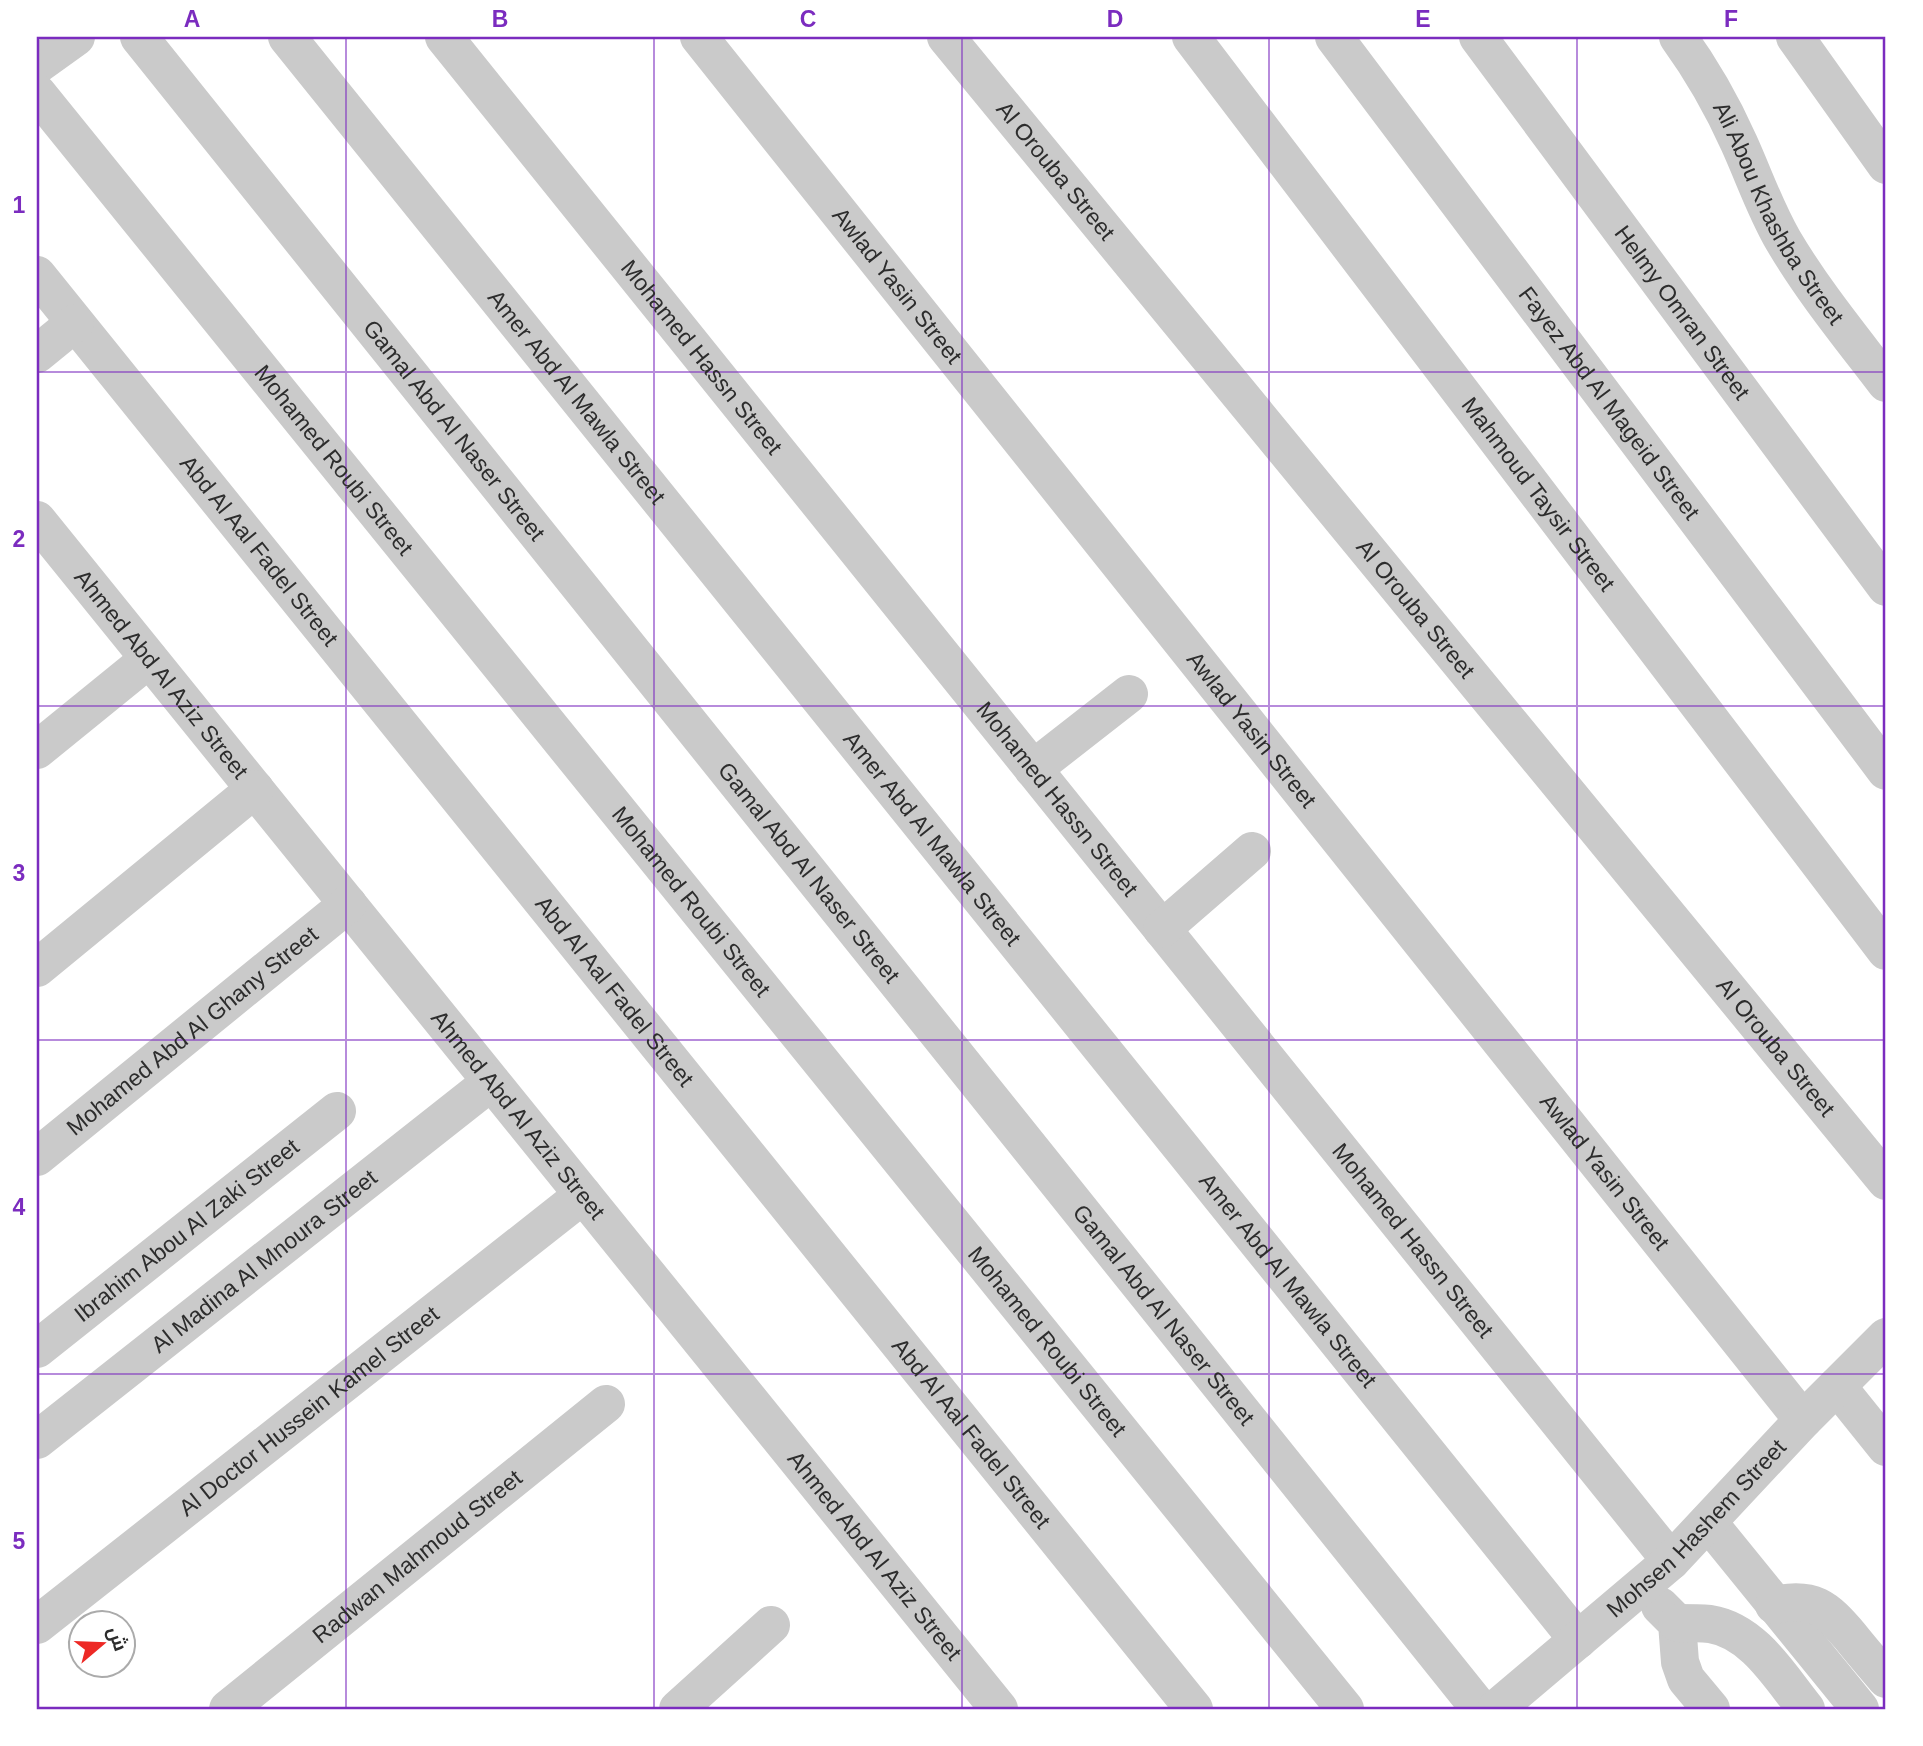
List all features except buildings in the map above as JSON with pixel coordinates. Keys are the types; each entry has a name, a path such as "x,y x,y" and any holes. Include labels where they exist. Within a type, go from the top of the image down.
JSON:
{"street":[{"path":"37,65 76,37"},
{"name":"Gamal Abd Al Naser Street","path":"139,37 1480,1709"},
{"name":"Amer Abd Al Mawla Street","path":"287,37 1578,1640"},
{"name":"Mohamed Hassn Street","path":"444,37 1671,1561"},
{"name":"Awlad Yasin Street","path":"699,37 1803,1420"},
{"name":"Al Orouba Street","path":"946,37 1886,1181"},
{"name":"Mahmoud Taysir Street","path":"1191,37 1886,951"},
{"name":"Fayez Abd Al Mageid Street","path":"1335,37 1886,771"},
{"name":"Helmy Omran Street","path":"1478,37 1886,587"},
{"name":"Ali Abou Khashba Street","path":"1678,37 1720,102 1759,195 1783,240 1812,284 1886,383"},
{"path":"1795,37 1886,164"},
{"name":"Mohamed Roubi Street","path":"37,93 1345,1709"},
{"name":"Abd Al Aal Fadel Street","path":"37,275 1194,1709"},
{"path":"37,354 75,323"},
{"name":"Ahmed Abd Al Aziz Street","path":"38,525 255,789 999,1709"},
{"path":"37,750 149,659"},
{"path":"1033,769 1129,694"},
{"path":"37,968 255,789"},
{"path":"1162,929 1252,850"},
{"name":"Mohamed Abd Al Ghany Street","path":"37,1157 348,904"},
{"name":"Al Madina Al Mnoura Street","path":"37,1440 491,1082"},
{"name":"Ibrahim Abou Al Zaki Street","path":"37,1349 337,1111"},
{"name":"Al Doctor Hussein Kamel Street","path":"37,1625 583,1195"},
{"name":"Mohsen Hashem Street","path":"1496,1709 1671,1561 1803,1420 1886,1337"},
{"path":"1837,1386 1886,1447"},
{"name":"Radwan Mahmoud Street","path":"228,1709 606,1404"},
{"path":"1708,1522 1860,1709"},
{"path":"1641,1588 1677,1623 1680,1662 1686,1679 1711,1709"},
{"path":"1774,1605 1792,1601 1810,1603 1830,1612 1886,1679"},
{"path":"1677,1623 1711,1624 1730,1630 1750,1642 1807,1709"},
{"path":"686,1706 771,1625"}]}
